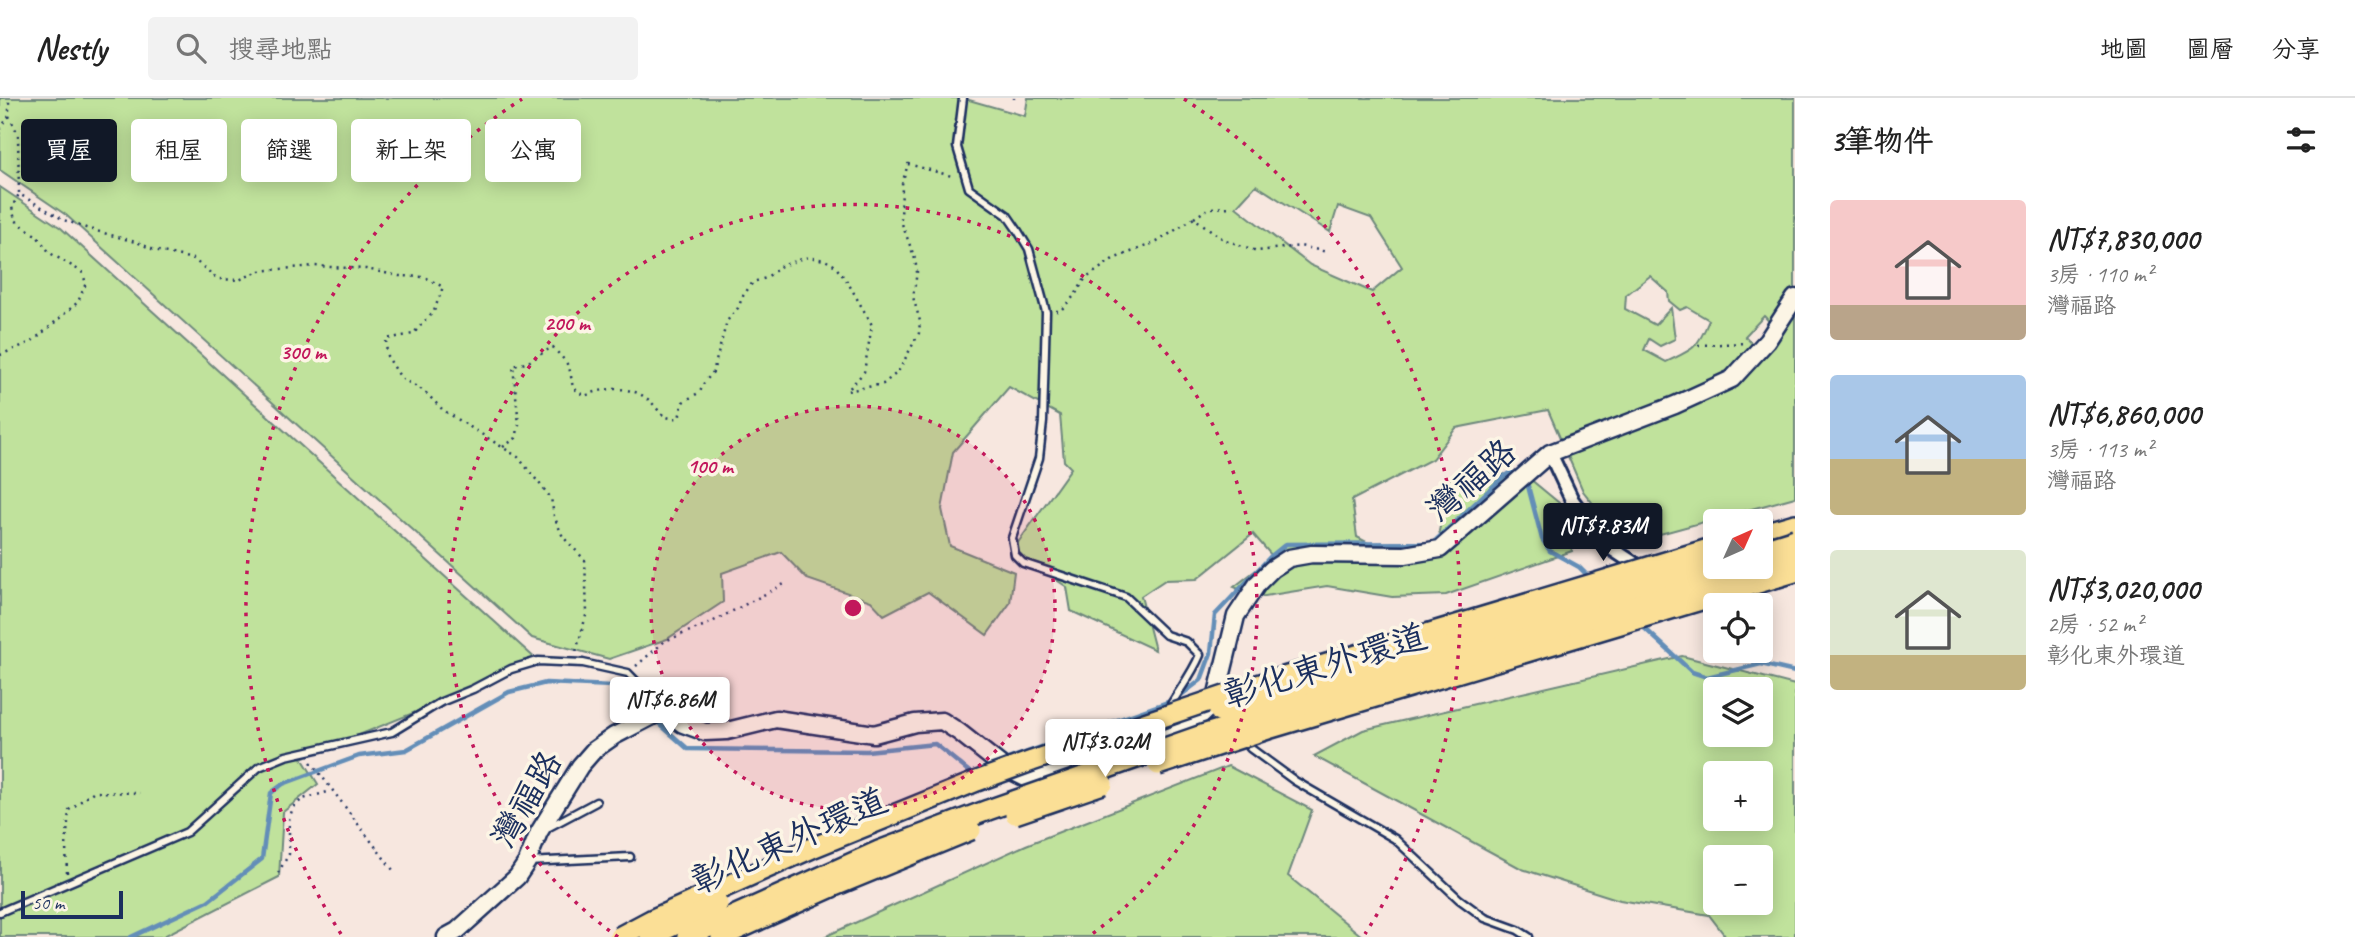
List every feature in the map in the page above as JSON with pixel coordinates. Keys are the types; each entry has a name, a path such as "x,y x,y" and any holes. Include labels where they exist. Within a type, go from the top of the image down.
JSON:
{"main road":[{"path":"1773,530 1795,524"},
{"path":"1773,545 1795,539"},
{"path":"618,937 812,848 1021,765 1254,686 1703,551"},
{"name":"彰化東外環道","path":"687,937 879,851 1205,734 1795,557"},
{"name":"彰化東外環道","path":"650,937 829,855 1036,773 1258,699 1703,566"},
{"path":"721,937 832,887 993,821 1157,765 1268,729 1795,572"}],"street":[{"path":"1550,453 1675,405 1732,379 1772,333 1795,299"},
{"name":"灣福路","path":"1215,702 1236,616 1258,583 1272,569 1289,558 1312,554 1405,555 1440,549 1550,453 1572,500 1603,542 1644,570 1673,572 1703,565"},
{"path":"986,754 1019,771 1030,770 1174,720 1215,702"},
{"path":"664,710 683,724 705,732 727,731 776,719 874,734 915,723 942,721 1014,773 1028,779 1056,775 1184,731 1215,702"},
{"name":"灣福路","path":"446,937 457,931 517,877 527,862 539,832 580,766 594,750 614,736 664,710"}],"lane":[{"path":"964,98 957,147 969,188 1007,215 1029,250 1046,312 1040,458 1012,538 1015,555 1023,563 1126,597 1166,635 1187,642 1200,655 1193,672 1170,706 1174,720"},
{"path":"0,912 187,832 259,767 303,752 393,732 442,702 510,669 538,661 583,663 628,673 664,710"},
{"path":"1215,702 1250,748 1296,781 1395,839 1459,899 1485,918 1530,937"},
{"path":"539,832 596,802"},
{"path":"527,862 630,858"}],"path":[{"path":"0,355 31,342 46,330 78,302 86,283 82,272 50,253 37,236 15,220 12,206 19,194 18,134 9,116 9,98"},
{"path":"0,129 9,116"},
{"path":"503,447 516,438 519,425 513,366 536,360 542,352 553,347 568,366 570,380 576,391 585,396 612,388 627,391 650,401 660,416 679,418 682,402 700,392 713,372 727,321 753,282 766,278 781,266 808,257 825,260 834,265 847,281 872,325 864,372 847,391 883,384 898,372 919,333 920,321 913,297 917,272 915,259 901,221 904,172 908,164 942,175 967,178"},
{"path":"19,194 64,220 154,250 193,259 218,279 239,280 259,271 314,265 425,277 443,287 434,311 413,334 386,339 387,356 401,378 424,391 443,410 518,457 551,498 554,516 563,537 585,560 587,612 572,664"},
{"path":"1046,312 1060,311 1085,279 1113,259 1157,242 1209,208 1233,207"},
{"path":"1194,218 1223,239 1257,251 1300,246 1327,252"},
{"path":"1698,345 1754,342 1772,333"},
{"path":"628,673 665,641 708,624 788,582"},
{"path":"303,752 393,870"},
{"path":"278,873 289,854 289,820 293,807 303,799 333,791"},
{"path":"68,884 66,847 69,810 93,792 141,793"}],"green space":[{"path":"0,98 962,98 1025,116 1028,98 1795,98 1795,497 1751,509 1703,509 1703,522 1649,537 1618,535 1583,491 1548,410 1456,428 1432,459 1352,500 1357,537 1406,563 1446,555 1439,531 1451,480 1470,468 1530,479 1564,507 1572,551 1446,595 1392,597 1327,586 1259,597 1234,587 1273,557 1253,534 1197,579 1165,580 1141,596 1155,650 1071,611 1067,587 1012,551 1071,468 1064,461 1060,415 1009,387 953,452 942,509 950,546 1014,572 1010,603 987,635 928,592 884,615 871,601 807,579 781,552 722,573 723,602 667,639 609,659 532,638 66,215 0,170","holes":["1256,185 1330,232 1338,206 1371,218 1402,267 1372,292 1310,265 1236,207","1650,276 1668,292 1669,301 1680,310 1687,307 1709,320 1694,347 1666,362 1644,350 1649,339 1660,346 1675,339 1671,308 1655,325 1625,309 1626,295","1764,316 1778,331 1757,349 1745,336"]},
{"path":"0,187 61,228 539,662 302,758 318,784 283,812 279,877 162,937 0,937"},
{"path":"1682,656 1764,677 1703,677 1703,747 1773,747 1773,679 1795,685 1795,937 1726,937 1709,915 1773,915 1773,845 1703,845 1703,914 1620,900 1522,869 1314,756 1363,730"},
{"path":"1228,766 1312,810 1288,876 1363,937 824,937 1026,845"}],"waterway":[{"path":"1002,761 1176,699 1201,680 1211,653 1215,615 1270,557 1286,544 1433,543 1511,472 1528,486 1542,539 1550,551 1579,567 1589,577"},
{"path":"1640,624 1692,672 1707,677 1761,664 1795,672"},
{"path":"131,937 208,901 262,859 271,793 283,784 359,756 406,750 509,692 546,683 612,686 647,713"},
{"path":"654,719 688,749 867,751 935,744 972,774 975,773"}]}
